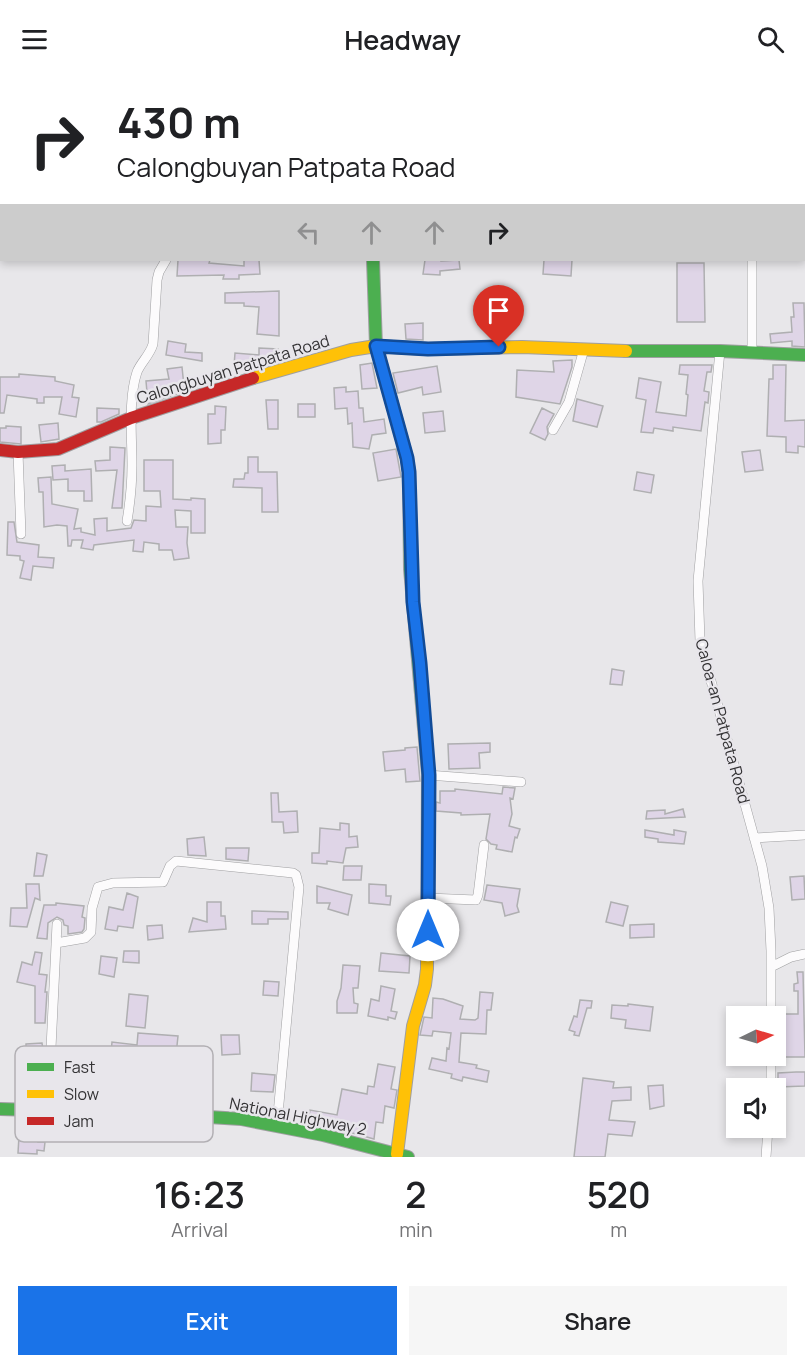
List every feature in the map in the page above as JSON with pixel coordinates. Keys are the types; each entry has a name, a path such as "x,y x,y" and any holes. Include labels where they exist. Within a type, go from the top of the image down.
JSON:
{"street":[{"path":"127,521 132,468 131,418 137,373 153,344 157,280 165,261"},
{"path":"373,261 376,346 409,472 411,580 429,775 427,969 425,985 413,1026 402,1155"},
{"path":"752,261 752,353"},
{"name":"Calongbuyan Patpata Road","path":"0,450 18,452 58,449 131,418 238,382 351,350 376,346 428,349 522,347 720,351 805,355"},
{"path":"553,430 569,402 584,349"},
{"name":"Caloa-an Patpata Road","path":"720,351 698,581 700,641 762,866 769,908 771,1006"},
{"path":"18,452 21,534"},
{"path":"429,775 521,782"},
{"path":"754,838 805,835"},
{"path":"428,898 476,900 484,845"},
{"path":"56,943 85,938 91,932 92,908 98,887 114,883 163,882 170,866 176,861 296,875 299,887 277,1125"},
{"path":"51,1046 57,924"},
{"path":"771,967 791,957 805,954"},
{"name":"National Highway 2","path":"0,1109 15,1109"},
{"name":"National Highway 2","path":"213,1117 277,1125 323,1134 402,1155"},
{"path":"766,1157 767,1138"}],"building":[{"path":"178,261 210,261 209,263 244,266 244,261 259,261 260,274 239,275 239,279 223,279 224,275 177,276"},
{"path":"425,261 459,261 460,269 440,271 440,275 423,274"},
{"path":"544,261 572,261 571,276 543,274"},
{"path":"677,263 704,263 705,322 677,322"},
{"path":"279,291 279,336 257,334 259,307 244,306 244,303 225,303 225,293"},
{"path":"793,303 804,303 805,347 792,346 792,341 771,343 770,334 792,332"},
{"path":"423,323 423,340 406,339 405,324"},
{"path":"168,341 186,344 185,352 202,353 202,361 166,355"},
{"path":"259,348 278,349 278,362 256,368 234,366 235,353 259,355"},
{"path":"572,360 572,367 560,404 516,397 517,370 554,372 553,361"},
{"path":"372,363 377,388 362,389 360,365"},
{"path":"680,365 712,365 711,372 707,372 704,391 709,392 708,403 705,402 701,431 673,427 673,431 654,428 653,433 641,432 646,400 636,398 639,378 661,382 656,412 686,416 688,375 679,374"},
{"path":"773,365 786,365 785,421 805,420 805,447 798,446 798,453 786,452 786,437 767,436 769,379 773,379"},
{"path":"437,366 441,392 423,395 422,387 398,393 393,373"},
{"path":"182,367 184,386 197,385 197,387 148,404 146,381 169,379 167,369"},
{"path":"19,374 55,377 55,381 74,385 72,397 79,398 76,417 59,414 62,397 44,397 44,403 37,403 37,399 7,395 4,413 0,413 0,377 19,377"},
{"path":"346,387 346,392 358,391 359,408 363,408 364,422 384,419 386,433 372,435 369,449 353,447 352,423 348,424 347,408 335,409 334,388"},
{"path":"577,399 603,406 597,427 573,421"},
{"path":"266,400 278,400 278,429 268,429"},
{"path":"298,404 315,404 315,417 298,417"},
{"path":"215,406 226,407 225,430 221,430 221,443 208,444 208,414 215,414"},
{"path":"97,408 119,409 119,414 97,422"},
{"path":"542,408 554,414 547,427 548,434 545,440 530,433"},
{"path":"443,411 445,431 425,433 423,413"},
{"path":"58,423 59,439 41,442 39,425"},
{"path":"6,426 21,427 21,444 0,442 0,428 6,428"},
{"path":"110,447 125,448 122,508 112,508 117,470 96,471 95,461 110,460"},
{"path":"396,449 401,477 378,481 373,453"},
{"path":"760,450 763,470 745,472 742,452"},
{"path":"248,457 258,457 258,472 277,472 278,512 262,512 262,488 233,487 234,479 244,479 245,473 248,473"},
{"path":"144,460 173,460 173,499 205,499 205,533 191,533 191,511 175,510 176,527 188,527 189,558 174,560 172,550 159,550 159,544 144,542 143,552 133,551 134,540 94,545 93,550 81,548 83,540 72,540 71,546 68,546 67,526 44,527 43,492 39,492 38,478 51,477 52,504 78,509 74,529 81,528 81,532 95,535 94,519 107,518 107,531 131,528 134,520 146,521 146,506 161,507 160,491 144,491"},
{"path":"65,465 65,471 91,469 92,501 84,501 84,491 68,491 68,479 53,480 52,466"},
{"path":"637,472 654,475 651,493 634,490"},
{"path":"8,522 14,522 17,542 39,545 38,557 54,558 53,568 33,566 31,580 20,578 24,561 20,560 20,556 7,555"},
{"path":"612,669 624,671 622,685 610,684"},
{"path":"490,743 490,752 479,753 480,768 449,769 448,744"},
{"path":"417,747 420,781 406,782 405,769 385,771 383,752"},
{"path":"503,787 515,788 513,799 510,798 512,814 509,826 520,829 517,838 515,837 512,852 496,849 497,845 491,844 486,839 490,814 461,815 461,813 436,811 436,802 440,803 440,791 455,791 455,789 502,794"},
{"path":"271,793 278,793 279,812 297,811 298,832 284,833 283,822 272,822"},
{"path":"683,809 685,817 646,819 647,811 665,810 665,814"},
{"path":"340,823 349,824 349,837 357,836 358,847 346,848 343,863 327,861 327,864 312,863 312,853 319,853 320,828 340,830"},
{"path":"645,830 674,835 674,830 686,832 684,844 658,842 658,839 645,837"},
{"path":"204,837 206,856 188,855 187,839"},
{"path":"226,848 249,848 248,861 226,859"},
{"path":"37,853 47,855 43,876 34,876"},
{"path":"344,866 362,866 361,880 343,880"},
{"path":"804,876 805,899 792,900 790,877"},
{"path":"26,884 39,884 40,900 35,898 27,927 10,926 11,908 27,908"},
{"path":"369,884 386,885 386,896 391,896 390,905 369,903"},
{"path":"487,885 520,889 517,906 519,912 505,916 502,903 484,900"},
{"path":"317,886 352,895 348,915 328,909 330,903 317,903"},
{"path":"127,893 138,897 133,928 118,926 117,931 105,929 109,907 123,910"},
{"path":"207,902 221,902 221,916 225,916 226,929 189,932 193,918 207,922"},
{"path":"611,902 628,906 623,926 606,922"},
{"path":"56,903 84,906 82,917 85,918 84,929 82,932 68,934 68,926 57,917 48,923 47,939 37,938 44,905 56,905"},
{"path":"252,911 288,912 288,919 268,919 268,924 252,924"},
{"path":"442,922 454,923 452,945 441,944"},
{"path":"654,924 654,937 630,938 630,925"},
{"path":"162,925 163,938 148,940 147,926"},
{"path":"124,951 139,951 139,963 123,962"},
{"path":"35,952 42,953 39,974 47,975 45,1023 35,1023 35,986 17,982 22,962 32,965"},
{"path":"381,953 410,956 409,973 379,971"},
{"path":"101,956 117,958 114,977 99,974"},
{"path":"343,965 360,966 358,988 353,988 354,1003 358,1004 357,1013 337,1013"},
{"path":"797,972 803,972 805,1057 786,1057 786,1014 798,1014 798,991 794,991 794,984 798,983"},
{"path":"264,981 279,982 278,996 263,995"},
{"path":"381,986 395,989 391,1011 397,1012 395,1019 368,1016 371,999 379,1001"},
{"path":"480,992 493,993 491,1010 487,1010 486,1034 461,1033 459,1062 477,1065 476,1068 489,1071 487,1082 463,1077 462,1081 451,1078 452,1074 429,1069 432,1058 446,1061 451,1033 433,1031 432,1036 420,1035 424,1017 432,1018 433,998 463,1006 460,1019 475,1020 478,1018"},
{"path":"129,994 148,996 145,1028 126,1026"},
{"path":"580,1000 592,1001 591,1008 587,1008 579,1036 569,1030 574,1016 577,1017"},
{"path":"628,1004 653,1007 650,1031 625,1028 626,1020 611,1018 612,1005 628,1006"},
{"path":"138,1033 178,1036 177,1046 112,1046 112,1042 137,1045"},
{"path":"221,1035 239,1035 240,1054 222,1055"},
{"path":"42,1043 42,1046 26,1046 26,1044"},
{"path":"378,1064 395,1067 391,1089 397,1090 394,1108 385,1106 383,1123 376,1122 374,1139 345,1131 345,1129 308,1121 310,1110 337,1115 342,1089 367,1094 368,1086 374,1087"},
{"path":"805,1072 805,1086 786,1087 786,1078 778,1078 778,1073"},
{"path":"252,1073 275,1075 273,1092 251,1091"},
{"path":"583,1078 614,1082 613,1088 631,1087 631,1100 612,1101 609,1120 635,1122 632,1136 608,1134 605,1157 574,1157"},
{"path":"663,1085 664,1106 650,1109 648,1086"},
{"path":"19,1142 45,1142 44,1151 37,1150 37,1154 18,1153"}],"traffic: fast":[{"path":"373,261 376,346 409,472 410,569 428,774"},
{"path":"626,351 720,351 805,355"},
{"path":"0,1109 15,1109"},
{"path":"213,1117 241,1119 323,1135 408,1157"}],"traffic: slow":[{"path":"253,378 351,350 376,346 428,349 522,347 626,351"},
{"path":"397,1154 413,1026 425,985 427,969 428,774"}],"traffic: jam":[{"path":"0,450 18,452 58,449 131,418 253,378"}],"route":[{"path":"428,930 429,775 413,602 409,472 376,346 428,349 499,347"}]}
